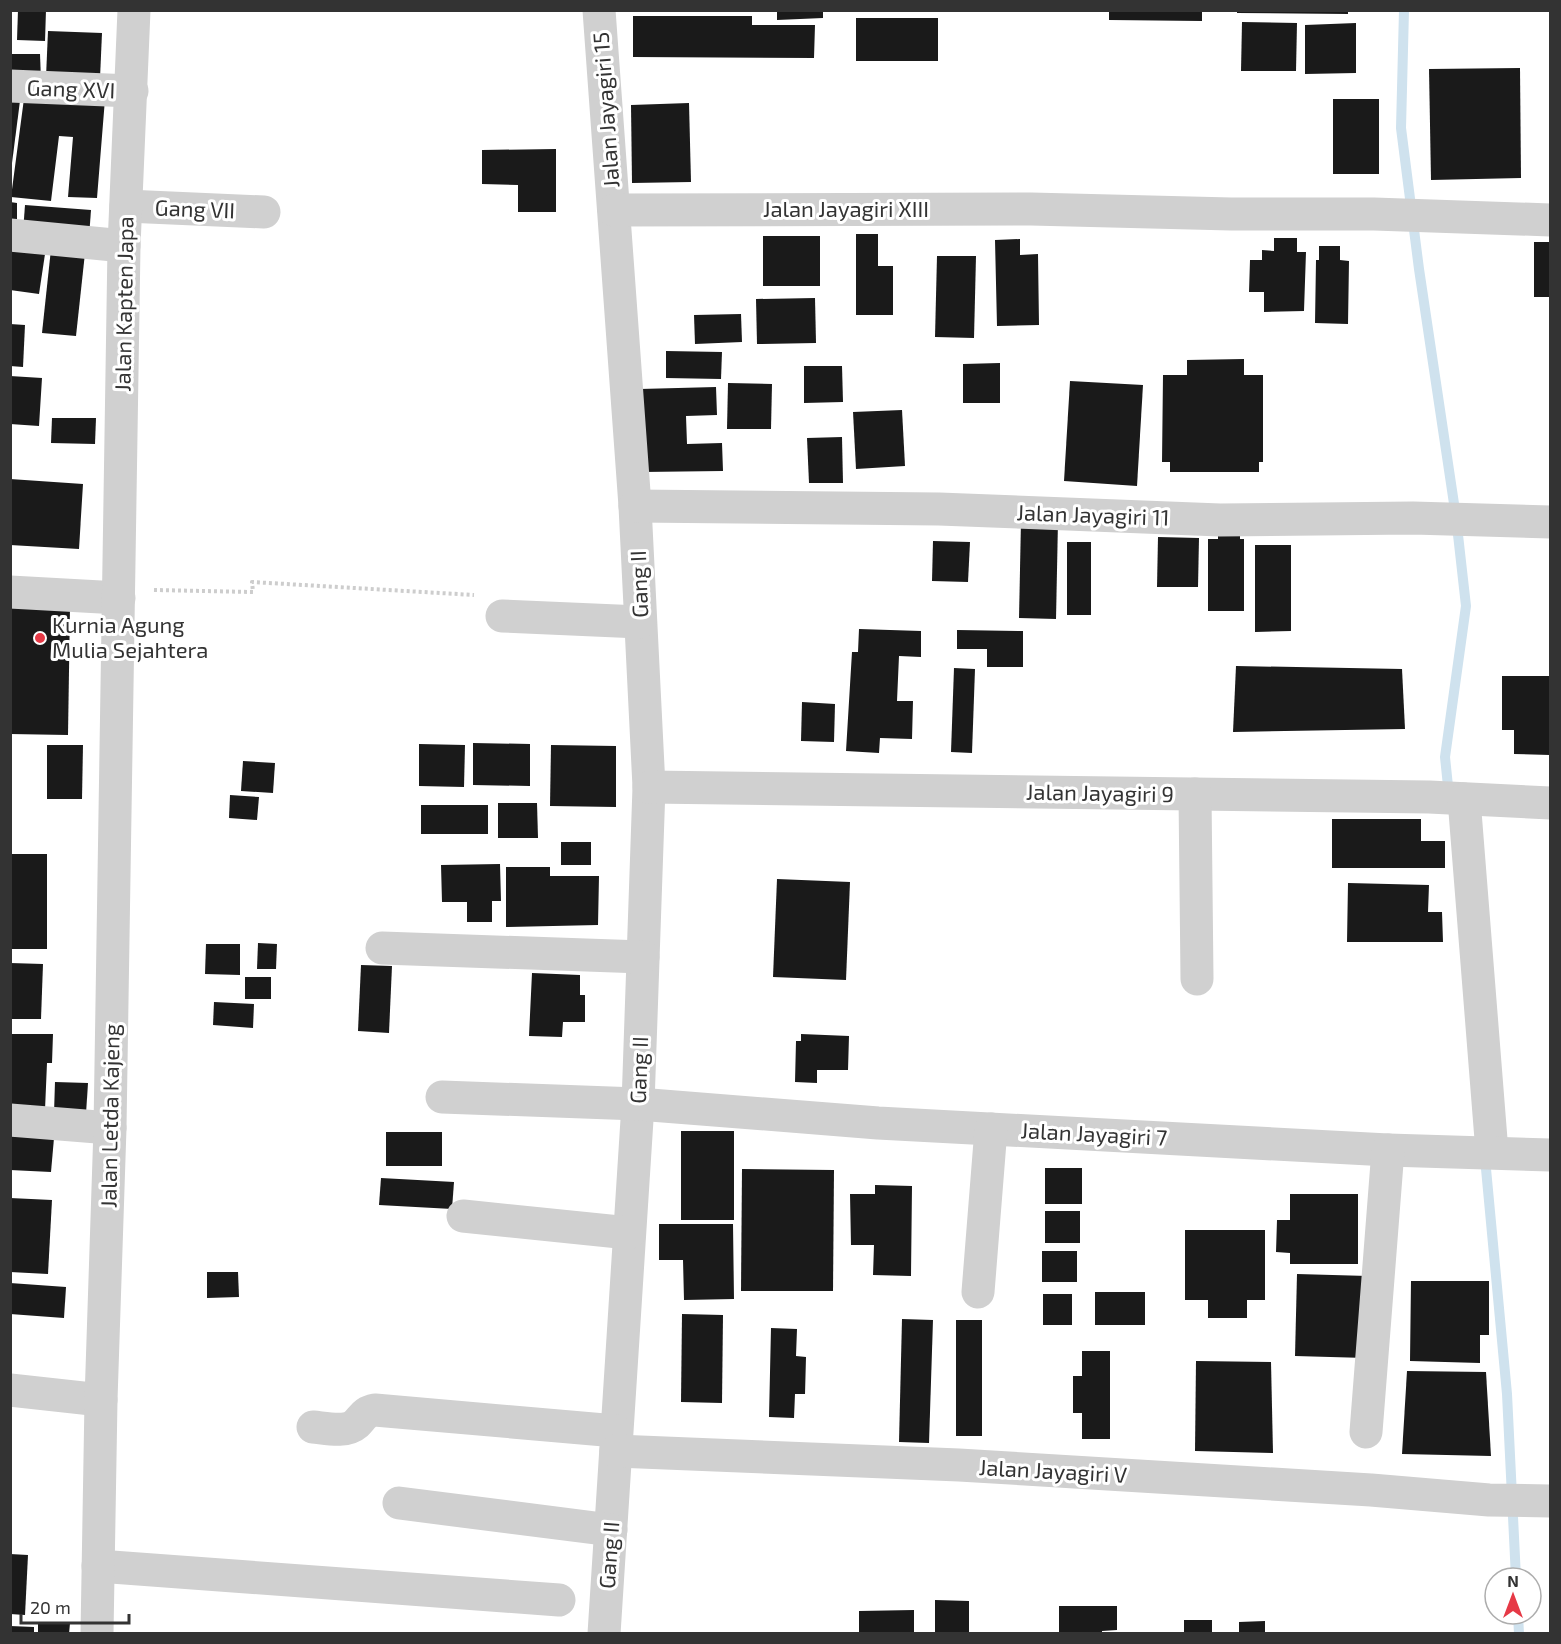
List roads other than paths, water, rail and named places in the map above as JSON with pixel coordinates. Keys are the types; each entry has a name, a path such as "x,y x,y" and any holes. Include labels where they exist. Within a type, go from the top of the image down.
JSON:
{"street":[{"name":"Jalan Kapten Japa","path":"119,594 124,246 134,10"},
{"name":"Jalan Jayagiri 15","path":"599,10 614,210"},
{"name":"Gang XVI","path":"10,86 132,91"},
{"name":"Gang VII","path":"126,206 264,212"},
{"name":"Jalan Jayagiri XIII","path":"614,210 1031,209 1232,214 1374,214 1551,220"},
{"path":"614,210 635,506"},
{"path":"10,235 124,246"},
{"name":"Jalan Jayagiri 11","path":"635,506 939,509 1220,520 1413,518 1551,522"},
{"name":"Gang II","path":"604,1634 638,1104 649,787 635,506"},
{"path":"10,592 119,594"},
{"name":"Jalan Letda Kajeng","path":"97,1634 101,1400 110,1128 119,594"},
{"path":"502,616 640,622"},
{"name":"Jalan Jayagiri 9","path":"649,787 1429,797 1551,803"},
{"path":"1195,794 1197,979"},
{"path":"1463,798 1490,1152"},
{"path":"382,948 643,957"},
{"name":"Jalan Jayagiri 7","path":"442,1097 638,1104 991,1129 1388,1150 1551,1155"},
{"path":"10,1120 110,1128"},
{"path":"978,1292 991,1129"},
{"path":"1366,1432 1388,1150"},
{"path":"463,1216 629,1233"},
{"path":"10,1390 101,1400"},
{"name":"Jalan Jayagiri V","path":"313,1427 350,1428 364,1414 375,1410 616,1441 1371,1490 1489,1500 1551,1501"},
{"path":"399,1503 611,1530"},
{"path":"98,1566 559,1600"}],"waterway":[{"path":"1404,10 1401,128 1419,269 1456,517 1466,606 1445,757 1449,796"},
{"path":"1485,1158 1507,1394 1515,1566"},
{"path":"1519,1626 1519,1634"}],"place":[{"name":"Kurnia Agung Mulia Sejahtera","path":"40,638"}]}
